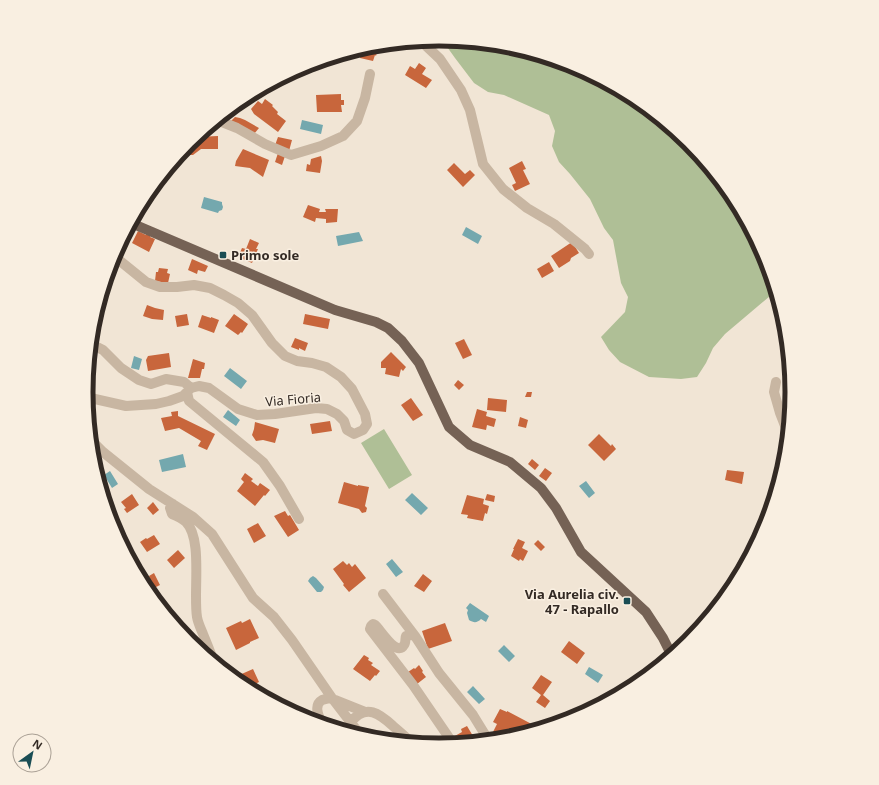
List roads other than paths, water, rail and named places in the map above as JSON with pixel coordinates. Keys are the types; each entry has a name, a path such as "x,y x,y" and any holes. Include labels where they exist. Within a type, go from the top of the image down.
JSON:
{"main road":[{"path":"136,225 335,310 376,322 388,328 402,341 419,363 449,426 470,445 510,462 541,488 556,508 581,552 646,612 670,651"}],"street":[{"path":"427,47 440,59 461,90 470,110 483,164 503,189 528,208 554,224 589,254"},
{"path":"223,122 237,128 265,144 291,155 320,146 343,136 357,122 365,98 370,74"},
{"name":"Via Fioria","path":"119,260 146,282 160,287 194,285 210,288 224,294 238,303 252,315 272,343 285,356 297,361 326,367 340,377 352,389 365,414 366,424 363,430 354,434 347,430 344,421 337,414 328,409 316,408 257,415 238,409 208,388 199,386 189,390"},
{"path":"96,347 103,350 121,368 139,380 151,384 166,378 184,382 189,390 189,401 263,462 280,486 299,520"},
{"path":"776,382 774,392 784,424"},
{"path":"93,399 126,406 156,404 182,396 189,390"},
{"path":"98,447 149,489 192,517 212,534 253,598 274,617 356,728"},
{"path":"173,504 170,508 172,514 185,521 193,533 196,549 195,604 197,620 210,652"},
{"path":"383,594 415,636 439,673 473,715 486,736"},
{"path":"415,636 406,636 404,646 398,649 387,640 378,627 373,624 370,629 413,685 450,739"},
{"path":"204,647 205,639"},
{"path":"320,718 317,710 319,703 333,699 365,712"},
{"path":"351,722 355,716 365,712 373,712 382,716 405,737"}],"water":[{"path":"302,120 323,125 321,134 300,129"},
{"path":"204,197 222,202 222,210 218,213 201,208"},
{"path":"466,227 482,236 478,244 462,235"},
{"path":"359,232 363,241 338,246 336,236"},
{"path":"134,356 142,359 139,370 131,368"},
{"path":"230,368 247,381 241,389 224,376"},
{"path":"228,410 240,420 236,426 223,417"},
{"path":"183,454 186,467 162,472 159,460"},
{"path":"110,471 118,484 112,488 104,475"},
{"path":"586,481 595,493 589,498 579,486"},
{"path":"412,493 428,508 421,515 405,500"},
{"path":"392,559 403,572 396,577 386,564"},
{"path":"313,576 324,587 321,592 317,592 308,581"},
{"path":"470,603 489,616 486,622 481,619 475,622 469,620 467,613 468,610 466,608"},
{"path":"504,645 515,656 509,662 498,651"},
{"path":"589,667 603,675 598,683 585,674"},
{"path":"473,686 485,699 479,704 467,692"}],"place":[{"name":"Primo sole","path":"223,255"},
{"name":"Via Aurelia civ. 47 - Rapallo","path":"627,601"}]}
